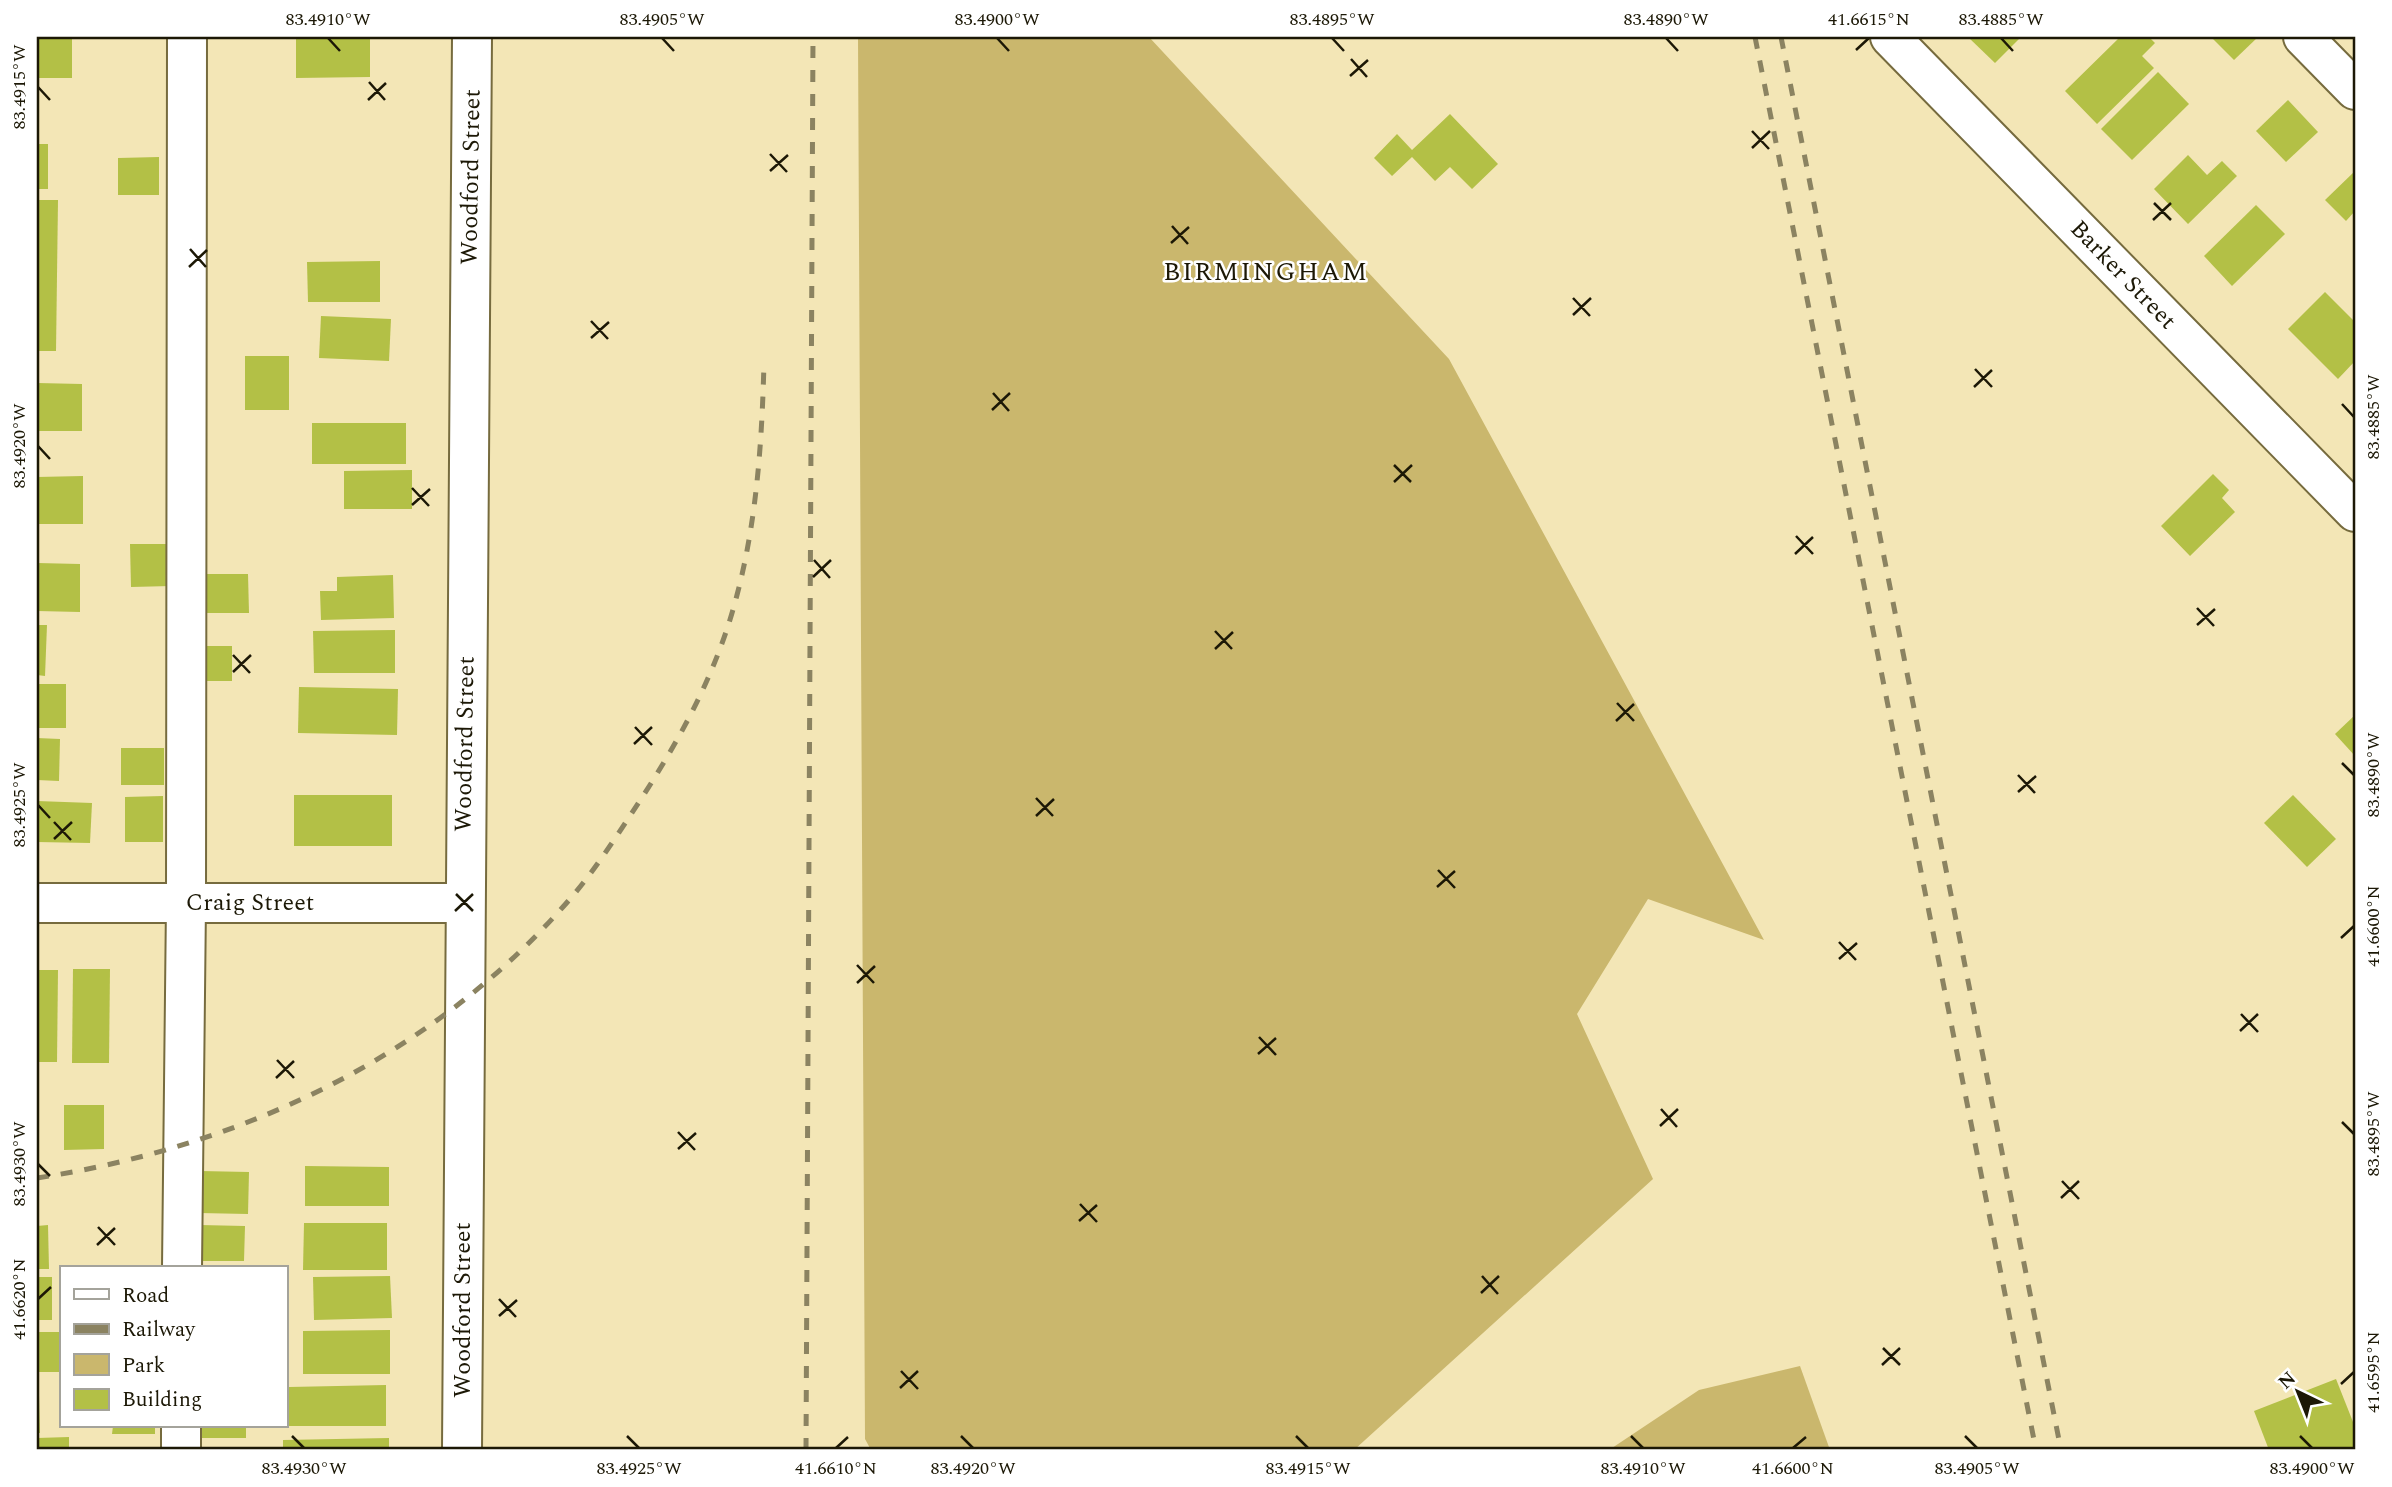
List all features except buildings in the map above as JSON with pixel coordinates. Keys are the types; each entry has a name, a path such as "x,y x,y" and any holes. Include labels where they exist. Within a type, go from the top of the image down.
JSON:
{"street":[{"path":"182,1266 186,903 187,37"},
{"name":"Woodford Street","path":"462,1450 463,903 472,37"},
{"name":"Barker Street","path":"1890,37 2355,512"},
{"path":"2303,37 2355,90"},
{"name":"Craig Street","path":"37,903 463,903"},
{"path":"181,1428 181,1450"}],"green space":[{"path":"858,37 1149,37 1449,359 1764,940 1648,899 1577,1014 1653,1179 1354,1450 871,1450 865,1439"},
{"path":"1800,1366 1830,1450 1609,1450 1699,1390"}],"railway":[{"path":"806,1450 813,37"},
{"path":"1755,37 2036,1450"},
{"path":"1781,37 2061,1450"},
{"path":"37,1178 111,1164 184,1145 255,1119 323,1089 389,1052 451,1010 509,962 562,908 605,854 658,772 686,724 720,649 744,566 754,508 764,362"}],"district":[{"name":"BIRMINGHAM","path":"1266,272"}]}
